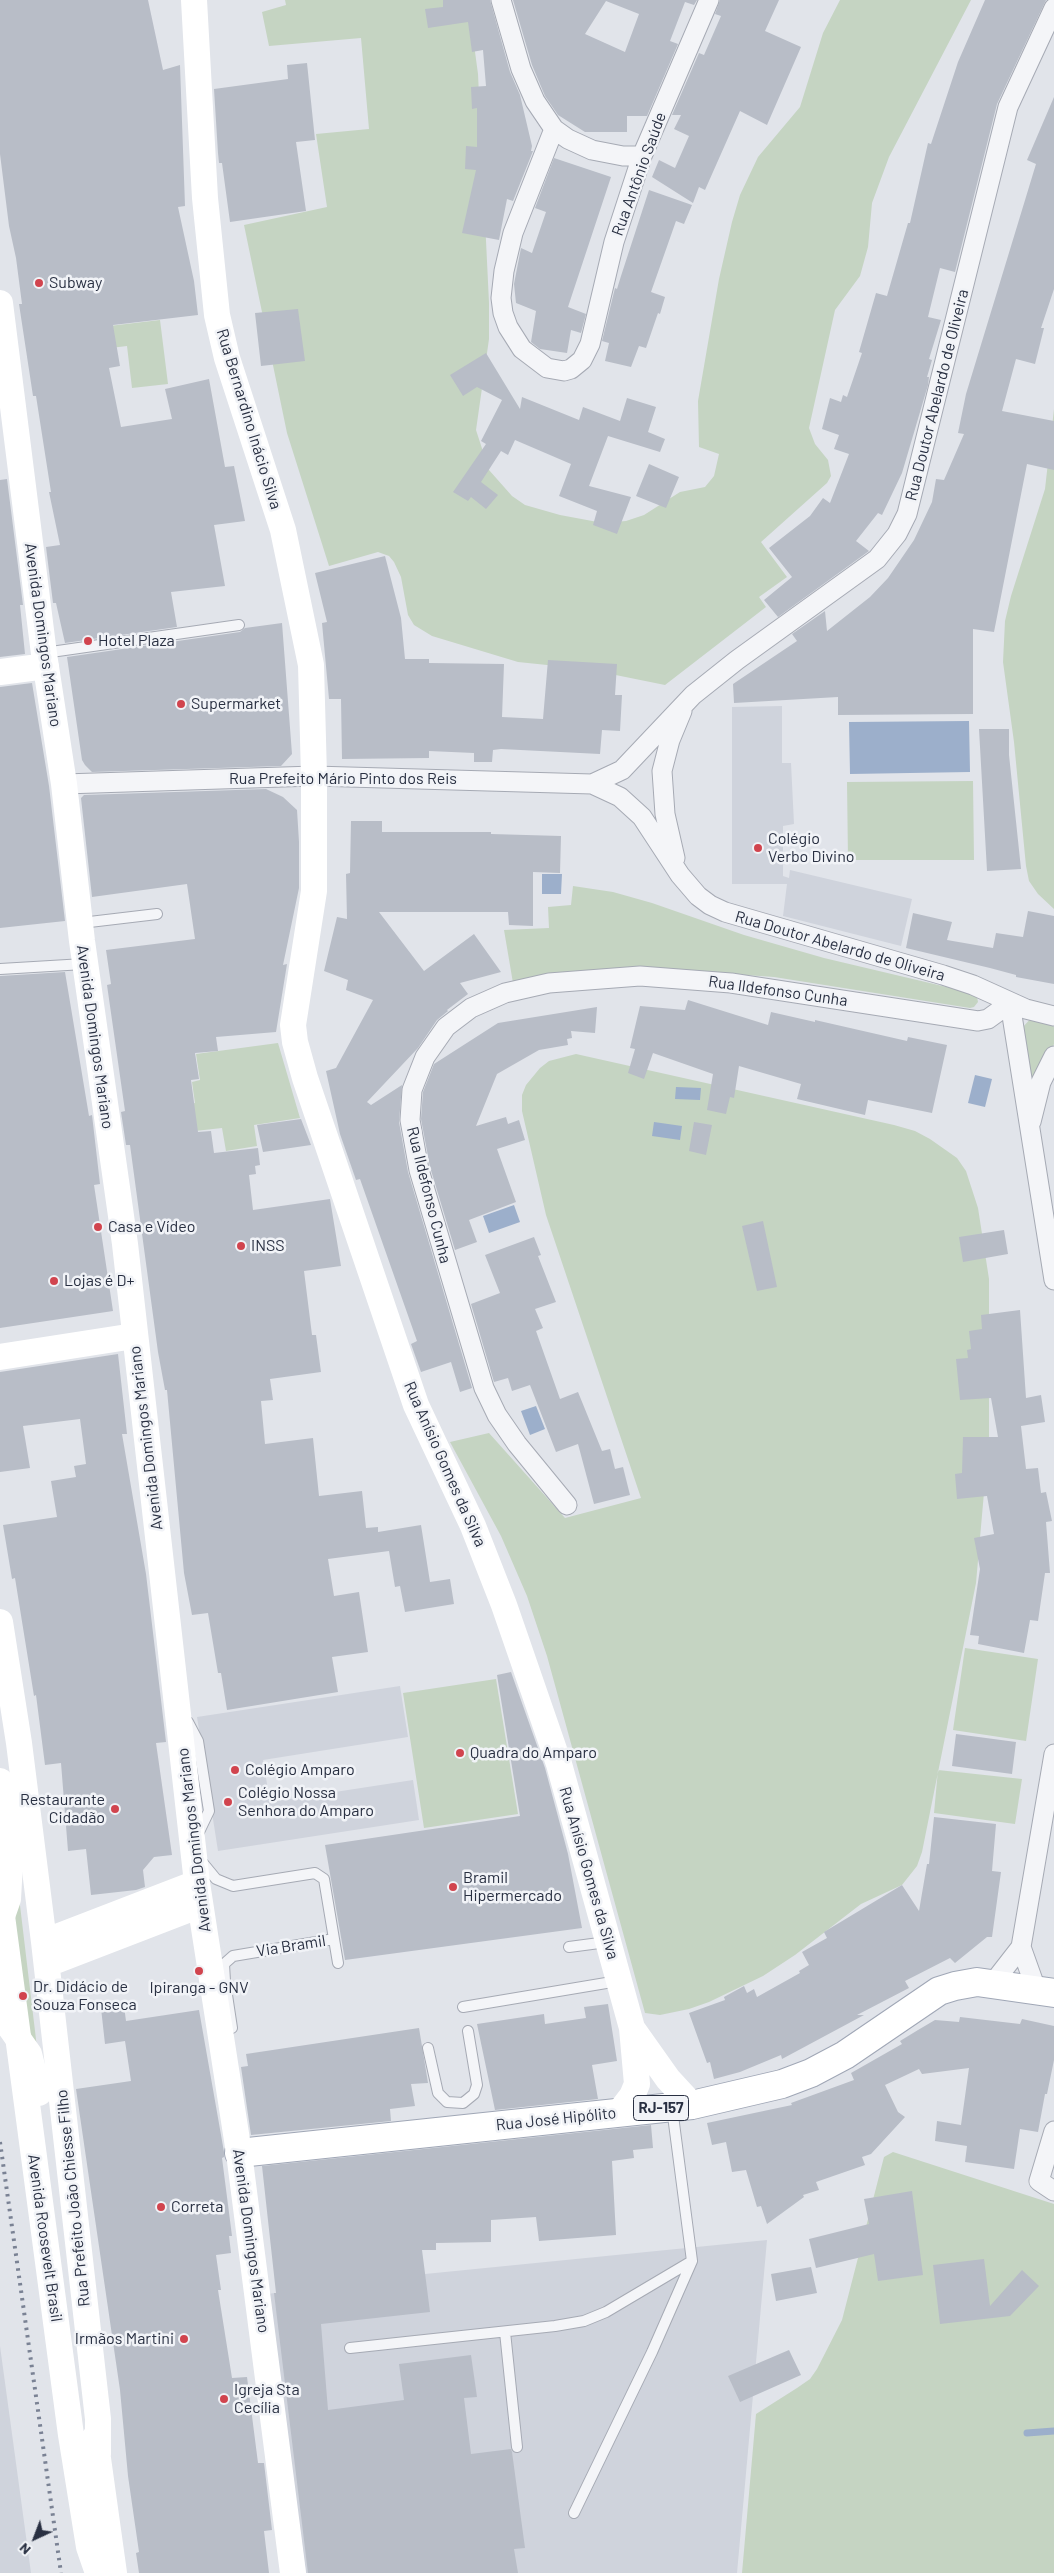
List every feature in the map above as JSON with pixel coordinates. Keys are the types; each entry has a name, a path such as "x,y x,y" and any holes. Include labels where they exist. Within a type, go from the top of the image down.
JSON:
{"main road":[{"name":"Rua José Hipólito","path":"239,2153 682,2106 796,2080 845,2055 939,1991 977,1982 1045,1991"}],"street":[{"name":"Rua Bernardino Inácio Silva","path":"194,0 205,198 217,315 227,358 283,530 302,616 310,665 314,776"},
{"path":"501,0 521,69 535,100 554,129 568,140 592,150 623,156 642,156"},
{"name":"Rua Antônio Saúde","path":"554,129 513,233 504,271 501,298 502,313 514,338 522,349 547,368 556,370 571,369 586,354 614,242 642,156 709,0"},
{"name":"Rua Doutor Abelardo de Oliveira","path":"592,784 622,770 692,695 737,660 877,559 897,534 907,514 1008,106 1054,8"},
{"name":"Avenida Domingos Mariano","path":"0,303 45,660 64,784 85,964 125,1244 199,1894 239,2153 293,2573"},
{"path":"0,672 45,660"},
{"name":"Rua Doutor Abelardo de Oliveira","path":"680,875 667,829 662,792 662,771 675,727 692,695"},
{"name":"Rua Prefeito Mário Pinto dos Reis","path":"64,784 314,776 592,784"},
{"name":"Rua Anísio Gomes da Silva","path":"314,776 314,891 293,1025 298,1053 416,1405 474,1526 527,1669 558,1764 608,1942 612,1983 632,2028 637,2084 632,2096 619,2113"},
{"name":"Rua Doutor Abelardo de Oliveira","path":"592,784 620,797 642,817 680,875 698,896 725,912 943,975 973,985 1010,1003 1054,1016"},
{"name":"Rua Ildefonso Cunha","path":"566,1505 517,1444 497,1415 484,1388 417,1161 410,1120 412,1090 425,1057 446,1027 471,1008 505,992 549,983 640,976 731,983 978,1021 988,1019 1010,1003"},
{"path":"1010,1003 1028,1130 1054,1280"},
{"path":"1028,1130 1041,1082 1054,1056"},
{"path":"0,1339 133,1327"},
{"path":"0,1357 133,1327"},
{"name":"Rua Prefeito João Chiesse Filho","path":"0,1622 19,1743 46,1953 98,2419 98,2454"},
{"path":"993,1983 1021,1947 1054,1754"},
{"path":"0,1781 10,1863 8,1899 0,1922"},
{"path":"46,1953 199,1894"},
{"name":"Avenida Roosevelt Brasil","path":"0,1901 72,2435 89,2547 98,2573"},
{"path":"1021,1947 1045,1991"},
{"name":"Rua Prefeito João Chiesse Filho","path":"0,2014 29,2054 35,2072 98,2454 114,2573"},
{"path":"632,2028 668,2078 682,2106"},
{"path":"1046,2186 1054,2131"}],"lane":[{"path":"45,660 238,625"},
{"path":"80,923 157,914"},
{"path":"0,969 85,964"},
{"name":"Via Bramil","path":"194,1846 212,1875 229,1886 320,1875 324,1879 334,1939 233,1956 225,1961 224,1972 232,2028 223,2052"},
{"path":"334,1939 338,1963"},
{"path":"569,1947 608,1942"},
{"path":"463,2006 612,1983"},
{"path":"428,2048 438,2093 447,2102 453,2104 463,2103 474,2094 477,2085 468,2031"},
{"path":"574,2513 652,2352 692,2261 682,2106"},
{"path":"350,2348 572,2324 594,2318 692,2261"},
{"path":"505,2332 517,2446"}],"shaded area":[{"name":"Colégio Verbo Divino","path":"782,706 782,763 791,763 794,824 783,826 783,876 789,878 790,870 912,899 901,946 783,916 787,884 732,884 732,707"},
{"name":"Colégio Amparo","path":"400,1686 408,1737 263,1760 270,1802 413,1780 419,1820 218,1851 197,1717"},
{"path":"767,2240 737,2573 306,2573 267,2294 425,2274"},
{"path":"0,2346 31,2573 0,2573"}],"green space":[{"path":"285,0 468,0 478,74 489,303 489,339 476,430 489,470 512,496 525,505 560,515 603,523 626,521 644,515 680,492 705,487 714,476 719,454 699,447 698,401 719,279 732,222 740,195 758,157 800,107 823,33 840,0 971,0 889,157 872,203 868,247 860,276 835,310 809,428 815,444 828,460 831,476 827,483 761,542 787,577 759,597 766,607 665,685 586,669 518,662 432,636 414,625 408,615 401,577 389,556 378,552 329,566 287,433 244,225 327,207 316,134 369,129 361,38 269,46 262,12 286,5"},
{"path":"160,320 168,384 132,388 127,346 28,358 25,336"},
{"path":"1054,409 1054,909 1038,894 1029,881 1003,662 1005,621 1011,596 1045,489"},
{"path":"973,781 974,860 848,860 847,782"},
{"path":"573,886 613,892 652,903 744,935 824,958 972,993 977,997 978,1002 974,1007 970,1008 774,977 717,973 513,983 504,930 549,928 548,907 571,905"},
{"path":"1032,1017 1049,1022 1054,1027 1054,1044 1042,1069 1034,1098 1023,1027"},
{"path":"278,1043 300,1118 254,1125 257,1146 226,1151 222,1128 195,1131 189,1104 195,1103 192,1082 200,1080 196,1054"},
{"path":"576,1054 894,1125 915,1131 930,1139 957,1158 966,1171 978,1208 989,1279 989,1436 976,1583 922,1852 917,1866 902,1885 861,1904 795,1955 763,1976 709,2002 689,2009 660,2015 645,2013 547,1656 527,1596 501,1536 450,1442 489,1433 565,1518 641,1498 546,1215 522,1111 522,1095 526,1085 540,1068 549,1061"},
{"path":"965,1648 1038,1659 1026,1741 953,1730"},
{"name":"Quadra do Amparo","path":"496,1679 518,1814 424,1828 403,1693"},
{"path":"938,1770 1022,1779 1015,1824 934,1813"},
{"path":"19,1897 38,2056 0,1945"},
{"path":"893,2152 1054,2204 1054,2573 742,2573 756,2414 810,2379 817,2369 842,2320 884,2157"}],"water":[{"path":"969,721 970,772 850,774 849,722"},
{"path":"542,874 562,874 561,894 542,894"},
{"path":"975,1075 992,1079 985,1107 968,1103"},
{"path":"676,1087 701,1088 700,1100 675,1099"},
{"path":"654,1122 682,1126 680,1140 652,1136"},
{"path":"514,1205 520,1222 489,1233 483,1216"},
{"path":"536,1406 545,1429 530,1435 521,1411"}],"building":[{"path":"0,0 148,0 163,70 180,65 185,206 178,207 194,281 198,315 113,325 120,366 109,368 121,427 172,419 165,389 209,379 225,467 234,466 245,521 214,525 225,586 171,592 177,627 65,643 56,603 53,603 46,547 60,545 49,492 51,492 36,396 33,396 19,304 22,304 16,258 9,226 0,154"},
{"path":"443,0 490,0 510,72 520,95 532,146 531,151 533,151 513,201 507,199 499,240 462,233 476,170 465,169 466,146 477,147 477,108 472,109 471,87 486,86 483,50 472,52 468,22 428,28 425,9 443,7"},
{"path":"513,0 697,0 694,5 685,2 670,41 678,44 647,116 627,116 627,132 585,132 558,115 545,96 532,65","holes":["606,1 639,14 625,52 585,34"]},
{"path":"720,0 779,0 765,31 801,47 767,125 740,111 705,190 699,187 693,203 652,177 659,160 675,168 689,136 674,129 681,115 672,115 699,53 704,55 721,16 715,14"},
{"path":"985,0 1046,0 997,104 955,272 940,268 928,317 941,320 929,359 932,360 927,377 929,377 928,385 902,473 882,515 878,513 856,541 869,551 778,617 764,600 792,577 769,548 810,516 823,498 830,503 849,454 834,449 839,435 822,429 830,398 841,402 843,395 847,397 862,353 859,352 876,293 887,296 908,223 910,223 928,143 931,144 958,62"},
{"path":"307,63 315,140 296,142 306,211 230,222 222,163 219,163 214,89 288,79 287,65"},
{"path":"1054,97 1054,289 1041,328 1044,328 1035,364 1016,359 1002,411 1054,421 1054,470 1027,464 994,632 973,629 973,714 838,715 838,697 734,703 733,684 797,641 792,634 825,611 827,631 870,597 888,578 914,540 932,502 936,479 944,480 964,434 958,433 966,394 1036,164 1027,160"},
{"path":"554,158 611,177 568,307 586,314 581,333 571,330 567,353 540,349 531,342 536,311 516,303 514,284 521,248 532,253 546,212 535,208"},
{"path":"649,190 692,205 684,224 676,221 651,292 665,297 660,314 658,313 646,348 639,346 631,367 605,361 609,343 602,341 615,288 617,289"},
{"path":"298,309 305,361 261,366 255,313"},
{"path":"486,353 520,409 522,397 579,420 583,407 620,421 627,398 656,407 648,432 665,439 660,452 608,436 589,486 631,497 617,534 593,525 597,511 559,496 571,464 515,440 508,455 501,451 481,482 498,495 486,509 471,497 468,501 453,492 486,444 481,441 502,400 477,387 463,396 450,375"},
{"path":"649,464 679,477 666,508 636,496"},
{"path":"7,479 23,605 20,605 25,654 0,657 0,480"},
{"path":"385,556 401,618 405,659 429,659 429,663 504,664 502,717 543,719 548,660 617,664 615,695 622,695 620,731 602,730 600,754 501,749 493,750 492,762 474,762 474,753 429,751 429,758 342,759 341,699 329,699 322,623 327,622 315,573"},
{"name":"Supermarket","path":"282,623 292,754 281,766 92,772 85,765 82,760 67,657 240,632 245,628"},
{"path":"32,683 49,786 65,921 0,928 0,687"},
{"path":"979,729 1009,729 1009,755 1021,869 987,871"},
{"path":"266,789 283,797 297,810 299,842 299,888 283,965 287,964 276,1032 216,1037 218,1051 195,1053 199,1079 191,1080 198,1132 211,1131 214,1153 258,1148 260,1165 255,1166 256,1174 249,1175 253,1210 330,1199 341,1266 304,1271 312,1335 316,1335 321,1372 270,1379 273,1400 261,1401 265,1444 313,1438 319,1496 362,1491 366,1528 378,1527 378,1532 421,1525 430,1582 450,1579 454,1604 405,1612 400,1586 395,1587 389,1551 328,1559 334,1596 359,1592 368,1652 332,1657 338,1692 227,1710 221,1673 218,1673 208,1613 192,1615 184,1573 167,1390 165,1390 158,1352 130,1145 126,1145 121,1112 125,1111 107,985 111,984 106,950 195,939 187,884 92,897 81,798 84,795"},
{"path":"351,821 382,821 382,832 491,832 491,834 561,836 560,873 533,872 533,926 509,925 508,912 379,912 424,971 474,934 501,972 460,983 468,994 437,1020 418,1048 367,1102 371,1105 402,1085 399,1122 408,1172 472,1388 460,1392 451,1362 421,1372 411,1344 417,1341 360,1179 356,1180 340,1134 326,1071 336,1068 373,1000 346,990 348,980 324,971 337,917 347,919 346,874 350,873"},
{"path":"1028,911 1054,916 1054,984 1016,977 1016,975 990,968 906,948 913,913 952,922 947,940 993,948 996,933 1023,937"},
{"path":"65,972 89,1116 92,1115 100,1184 94,1185 113,1311 0,1328 0,976"},
{"path":"688,1000 768,1025 771,1012 907,1041 908,1037 947,1045 932,1113 868,1100 865,1115 797,1099 801,1084 739,1066 734,1098 730,1097 726,1114 707,1110 713,1074 653,1053 644,1079 628,1073 635,1049 630,1048 640,1006 685,1010"},
{"path":"597,1007 595,1033 571,1031 572,1038 567,1039 568,1045 539,1050 497,1074 476,1126 506,1117 508,1124 519,1120 525,1140 497,1149 516,1202 469,1220 477,1242 455,1250 430,1167 421,1119 423,1092 434,1064 498,1023"},
{"path":"301,1119 311,1145 263,1152 257,1125"},
{"path":"694,1122 712,1125 706,1155 689,1151"},
{"path":"763,1221 777,1287 757,1291 742,1226"},
{"path":"1004,1230 1008,1254 963,1262 959,1237"},
{"path":"534,1237 541,1255 538,1256 556,1302 535,1309 543,1328 536,1331 560,1399 578,1392 602,1451 610,1449 615,1469 623,1467 630,1495 594,1504 578,1444 556,1452 530,1385 512,1391 508,1378 494,1382 471,1304 500,1293 485,1255"},
{"path":"1020,1310 1026,1398 1041,1395 1045,1422 1021,1426 1026,1469 1038,1468 1041,1493 1046,1492 1052,1521 1046,1522 1050,1573 1045,1573 1038,1621 1030,1620 1024,1653 978,1644 979,1636 970,1635 980,1569 974,1538 994,1534 987,1496 957,1499 955,1474 962,1473 963,1437 998,1437 991,1398 960,1400 956,1359 968,1358 967,1350 971,1349 969,1331 982,1329 981,1315"},
{"path":"118,1354 127,1434 122,1434 146,1574 166,1742 156,1743 172,1855 154,1857 143,1870 145,1887 136,1890 91,1895 86,1849 68,1851 61,1763 45,1765 36,1695 34,1696 15,1578 12,1579 3,1525 57,1517 51,1481 76,1477 74,1466 86,1464 80,1419 23,1426 30,1468 0,1472 0,1372"},
{"name":"Bramil Hipermercado","path":"511,1672 545,1768 568,1854 582,1928 345,1960 325,1845 520,1816 497,1675"},
{"path":"956,1734 1016,1742 1012,1774 952,1766"},
{"path":"934,1817 996,1824 992,1871 1001,1872 992,1937 987,1937 955,1963 950,1958 905,1981 909,1988 857,2015 864,2015 782,2059 781,2055 740,2072 714,2079 710,2062 707,2063 689,2013 725,2000 724,1997 744,1986 747,1993 754,1989 757,1997 800,1973 799,1971 809,1965 802,1952 827,1938 824,1932 902,1885 919,1911 927,1864 929,1864"},
{"path":"608,2004 617,2061 592,2065 598,2099 495,2110 477,2024 544,2014 545,2024 586,2018 584,2007"},
{"path":"124,2006 126,2021 199,2010 224,2152 224,2157 222,2158 232,2236 229,2236 231,2253 216,2255 221,2290 218,2290 232,2378 247,2377 258,2463 264,2463 272,2530 264,2531 269,2573 139,2573 136,2553 139,2552 128,2476 120,2390 76,2089 131,2081 125,2041 105,2044 101,2008"},
{"path":"960,2017 1020,2024 1022,2019 1054,2026 1054,2060 1038,2132 1020,2129 1014,2169 965,2162 967,2146 935,2141 937,2121 961,2125 969,2068 922,2074 919,2069 885,2085 898,2112 905,2117 871,2154 862,2157 865,2165 816,2182 819,2190 803,2195 804,2197 767,2224 761,2206 757,2207 746,2170 732,2172 726,2142 712,2145 707,2123 792,2105 791,2103 854,2080 851,2073 902,2044 900,2041 918,2030 935,2020 959,2022"},
{"path":"419,2028 428,2083 411,2084 415,2106 390,2109 391,2121 251,2135 241,2067 248,2066 246,2054"},
{"path":"651,2125 653,2148 633,2150 634,2158 612,2161 616,2235 539,2241 536,2217 491,2220 491,2242 436,2243 436,2250 422,2250 430,2312 321,2324 328,2410 404,2400 399,2364 471,2355 477,2397 464,2398 471,2454 511,2449 525,2548 514,2549 518,2573 308,2573 274,2293 276,2293 262,2166"},
{"path":"912,2191 923,2275 878,2281 874,2254 816,2268 809,2239 869,2224 864,2199"},
{"path":"984,2259 990,2306 1022,2270 1039,2286 1010,2316 940,2324 933,2265"},
{"path":"811,2267 817,2293 776,2301 771,2274"},
{"path":"789,2350 801,2375 740,2402 728,2376"}],"waterway":[{"path":"1027,2433 1054,2431"}],"railway":[{"path":"0,2142 61,2573"}],"place":[{"name":"Subway","path":"39,283"},
{"name":"Hotel Plaza","path":"88,641"},
{"name":"Supermarket","path":"181,704"},
{"name":"Colégio Verbo Divino","path":"758,848"},
{"name":"Casa e Vídeo","path":"98,1227"},
{"name":"INSS","path":"241,1246"},
{"name":"Lojas é D+","path":"54,1281"},
{"name":"Quadra do Amparo","path":"460,1753"},
{"name":"Colégio Amparo","path":"235,1770"},
{"name":"Colégio Nossa Senhora do Amparo","path":"228,1802"},
{"name":"Restaurante Cidadão","path":"115,1809"},
{"name":"Bramil Hipermercado","path":"453,1887"},
{"name":"Ipiranga - GNV","path":"199,1971"},
{"name":"Dr. Didácio de Souza Fonseca","path":"23,1996"},
{"name":"Correta","path":"161,2207"},
{"name":"Irmãos Martini","path":"184,2339"},
{"name":"Igreja Sta Cecília","path":"224,2399"}]}
